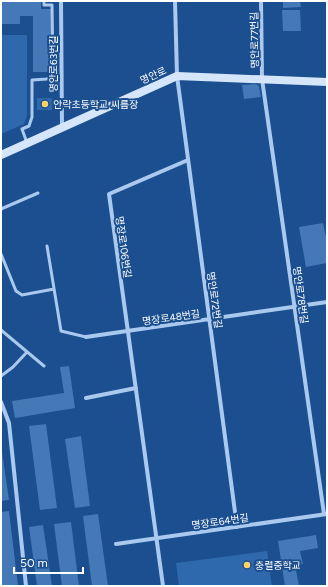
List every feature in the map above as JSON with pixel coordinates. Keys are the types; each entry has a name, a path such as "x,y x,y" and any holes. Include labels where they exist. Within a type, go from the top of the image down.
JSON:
{"main road":[{"name":"명안로","path":"1,155 177,76 327,82"}],"street":[{"name":"명안로63번길","path":"61,1 62,127"},
{"name":"명안로72번길","path":"175,1 177,76 236,527"},
{"name":"명안로77번길","path":"261,1 262,79"},
{"name":"명안로78번길","path":"262,79 325,514"},
{"name":"명장로106번길","path":"163,586 109,194 188,160"},
{"name":"명장로48번길","path":"86,337 327,302"},
{"path":"86,398 136,388"},
{"path":"1,402 9,423 26,586"},
{"name":"명장로64번길","path":"116,544 325,514"}],"lane":[{"path":"27,143 22,129 29,126 32,117 32,80 47,79 53,74 52,5 44,5 44,1"},
{"path":"1,210 38,193"},
{"name":"명장로48번길","path":"47,246 61,331 86,337"},
{"path":"1,254 16,291 22,295 54,289"},
{"path":"1,330 44,366"},
{"path":"1,376 13,367 27,352"}],"shaded area":[{"path":"1,35 27,35 27,115 24,124 1,134"},
{"name":"안락초등학교 씨름장","path":"37,98 52,98 52,110 37,110"},
{"path":"267,551 272,586 179,586 176,563"}],"building":[{"path":"1,1 41,1 41,9 51,9 51,72 33,72 33,16 20,16 20,24 1,24"},
{"path":"283,1 300,1 301,7 283,8"},
{"path":"282,10 300,10 301,31 283,31"},
{"path":"256,84 259,86 261,97 244,99 242,85"},
{"path":"323,223 327,242 327,263 306,267 299,227"},
{"path":"69,366 75,408 15,418 12,401 64,393 60,367"},
{"path":"46,424 57,508 40,510 29,426"},
{"path":"81,436 90,506 75,508 65,439"},
{"path":"1,445 9,500 1,501"},
{"path":"9,511 18,586 1,586 1,512"},
{"path":"98,514 108,586 92,586 83,516"},
{"path":"71,522 79,586 62,586 54,524"},
{"path":"43,525 52,586 37,586 29,527"},
{"path":"316,535 318,548 300,551 303,564 295,565 299,586 285,586 278,541"}],"place":[{"name":"안락초등학교 씨름장","path":"45,104"},
{"name":"충렬중학교","path":"247,565"}]}
